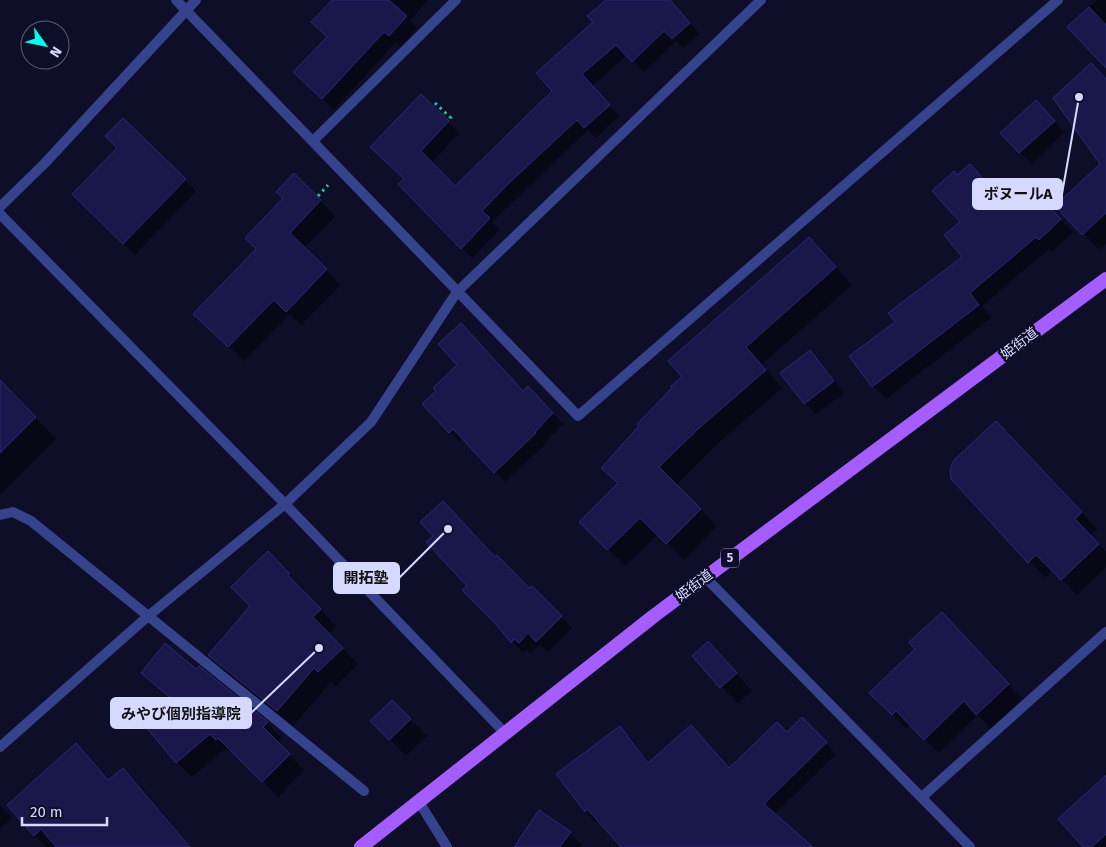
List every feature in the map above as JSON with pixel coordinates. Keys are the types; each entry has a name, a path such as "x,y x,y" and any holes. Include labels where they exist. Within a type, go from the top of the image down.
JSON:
{"main road":[{"name":"姫街道","path":"361,847 705,577 1106,279"}],"street":[{"path":"176,0 578,416 1058,0"},
{"path":"0,207 45,162 196,0"},
{"path":"313,141 456,0"},
{"path":"0,747 147,617 285,504 371,422 457,292 761,0"},
{"path":"0,214 285,504 505,733"},
{"path":"0,515 13,512 31,521 147,617 364,791"},
{"path":"705,577 970,847"},
{"path":"922,797 1106,632"},
{"path":"419,802 447,847"}],"path":[{"path":"435,103 451,118 449,121"},
{"path":"318,196 328,185 332,188 326,193"}],"building":[{"path":"332,0 389,0 407,16 389,36 384,32 322,99 293,72 327,37 311,22"},
{"path":"606,0 670,0 690,23 672,39 664,31 632,62 616,45 582,74 610,105 584,128 577,120 509,183 482,211 490,218 461,249 398,184 404,179 370,147 421,94 449,121 421,151 455,186 552,91 536,73 593,22 587,16"},
{"path":"1089,7 1106,25 1106,68 1067,27"},
{"path":"1091,63 1106,79 1106,213 1082,235 1055,206 1100,164 1053,98"},
{"path":"1036,100 1055,121 1019,153 1000,133"},
{"path":"123,118 186,179 123,244 72,194 117,148 105,136"},
{"path":"970,164 1002,200 1019,184 1037,204 1042,199 1061,219 1039,240 1036,237 970,293 979,305 872,387 849,356 895,322 888,313 962,257 944,235 960,222 932,191 954,171 957,175"},
{"path":"294,173 321,200 290,233 327,269 286,312 274,300 228,347 193,314 256,249 245,238 283,198 276,192"},
{"path":"809,237 836,267 746,347 766,370 698,429 659,467 701,509 666,544 640,518 607,550 579,522 618,483 601,468 639,426 637,424 672,388 671,386 682,377 668,361"},
{"path":"461,323 523,391 528,386 553,413 536,433 494,473 453,429 449,433 422,404 436,391 433,388 457,365 438,344"},
{"path":"810,350 834,381 804,404 780,373"},
{"path":"0,380 36,417 0,453"},
{"path":"996,421 1082,512 1075,519 1099,544 1061,580 1036,555 1028,563 951,479 950,469 954,460"},
{"path":"443,501 495,557 497,555 529,588 532,586 562,616 536,642 528,633 519,643 514,639 511,643 495,623 462,590 467,586 426,542 433,536 420,522"},
{"path":"268,551 321,609 313,617 343,648 318,672 314,668 277,711 208,655 250,606 231,587"},
{"path":"942,612 1009,684 976,715 964,701 924,740 896,711 892,715 869,693 915,649 909,642"},
{"path":"708,641 737,673 720,688 692,656"},
{"path":"165,643 196,669 199,666 268,722 263,727 290,754 262,782 218,738 216,740 210,734 176,763 144,725 173,700 141,673"},
{"path":"392,700 411,719 389,740 370,721"},
{"path":"802,717 827,742 764,804 813,847 621,847 587,809 585,812 556,774 620,726 648,763 691,725 729,768 777,722 787,732"},
{"path":"76,743 108,780 123,768 190,847 56,847 41,829 34,836 7,805"},
{"path":"1106,775 1106,834 1092,847 1083,847 1058,819"},
{"path":"539,810 571,832 560,847 514,847"}],"place":[{"name":"ボヌールA","path":"1079,97"},
{"name":"開拓塾","path":"448,529"},
{"name":"みやび個別指導院","path":"319,648"}]}
